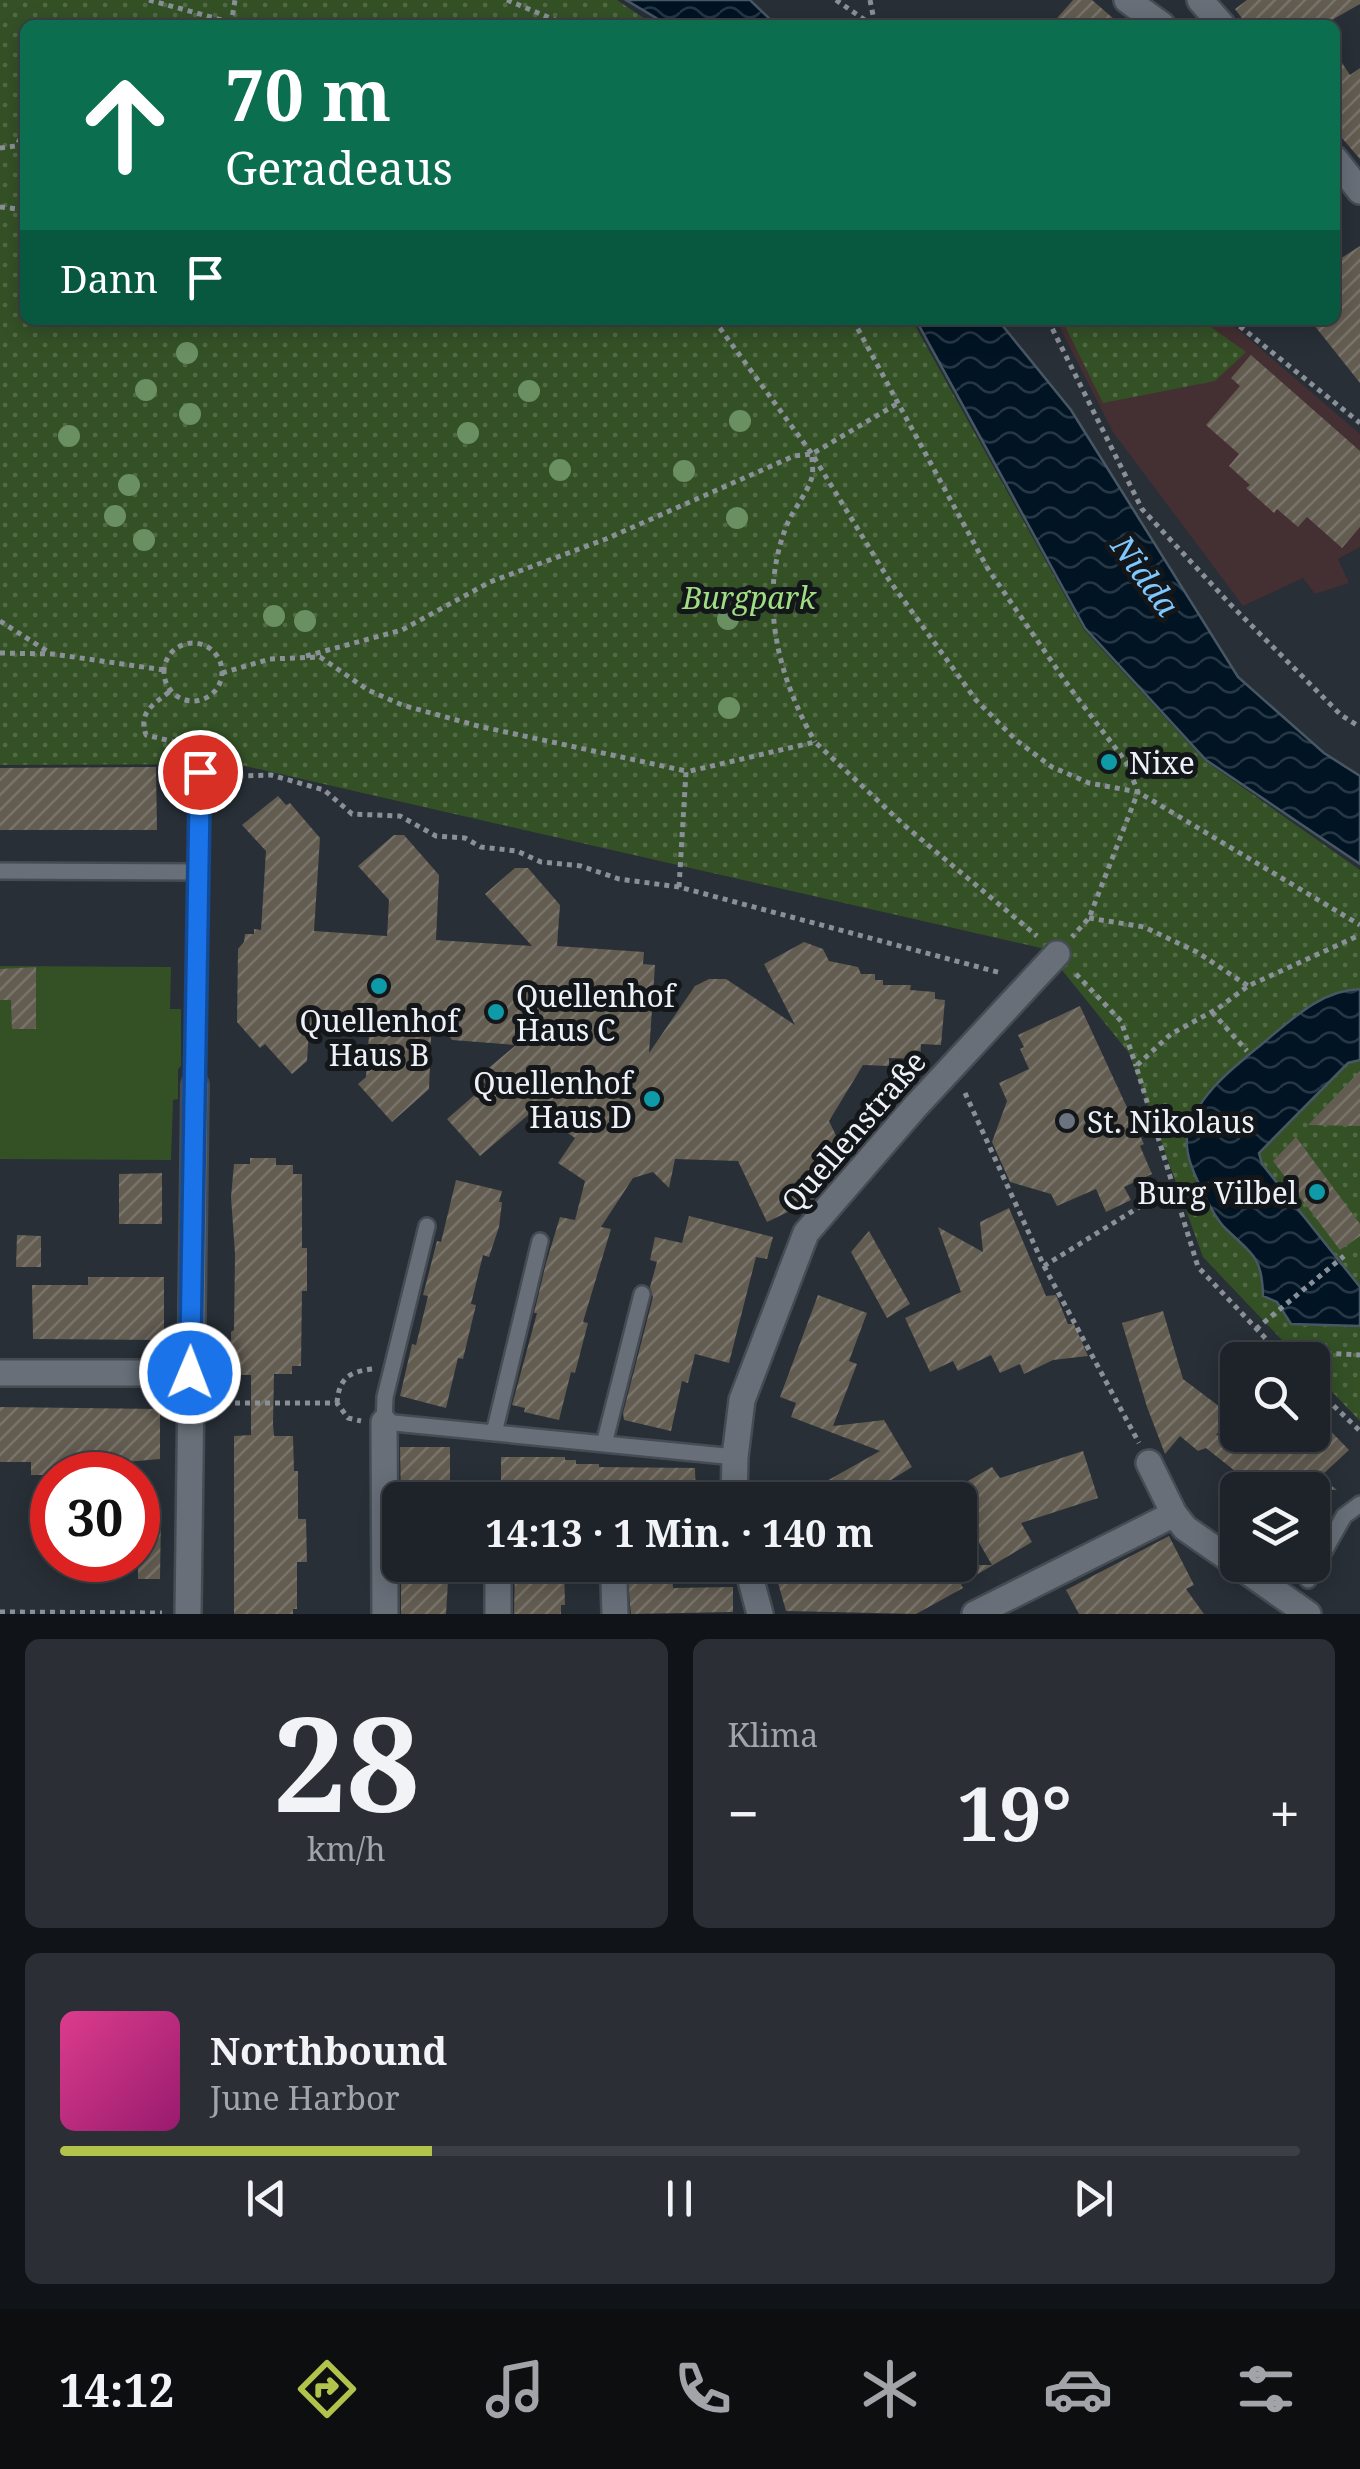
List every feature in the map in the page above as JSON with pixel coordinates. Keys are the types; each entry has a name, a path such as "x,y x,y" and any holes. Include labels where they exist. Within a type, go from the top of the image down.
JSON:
{"street":[{"path":"1127,0 1155,20"},
{"path":"1200,0 1218,20"},
{"path":"1340,165 1360,190"},
{"name":"Quellenstraße","path":"734,1482 738,1422 750,1374 806,1233 1057,954"},
{"path":"188,1614 194,1084"},
{"path":"0,1373 190,1373"},
{"path":"384,1422 385,1614"},
{"path":"1150,1463 1174,1514 1185,1528 1308,1614"},
{"path":"976,1614 1174,1514"},
{"path":"498,1582 498,1614"},
{"path":"614,1582 614,1614"},
{"path":"752,1582 760,1614"}],"lane":[{"path":"194,1084 200,772"},
{"path":"0,871 199,872"},
{"path":"427,1226 385,1397 384,1422 735,1457"},
{"path":"494,1433 540,1241"},
{"path":"604,1444 642,1294"},
{"path":"1330,1541 1344,1516 1360,1504"}],"path":[{"path":"149,0 221,20"},
{"path":"506,0 556,20"},
{"path":"836,0 866,20"},
{"path":"718,325 812,454 889,580 976,700 1016,740 1052,767 1089,783 1138,792 1360,924"},
{"path":"857,325 988,569 1126,762 1138,792 1089,918 1057,954"},
{"path":"1050,325 1142,510 1341,715 1360,726"},
{"path":"1238,325 1360,423"},
{"path":"222,673 402,630 490,582 606,540 794,456 812,454 900,402"},
{"path":"812,454 812,479 793,512 776,558 777,653 794,706 815,742 904,825 1057,954 1121,1021 1198,1266 1269,1342"},
{"path":"0,621 53,654"},
{"path":"194,642 213,651 222,673 218,688 204,699 185,700 170,691 164,670 172,651 194,642"},
{"path":"0,654 53,654 164,670"},
{"path":"306,656 320,658 368,690 402,705 686,772 815,742"},
{"path":"170,691 144,712 146,734 193,747 200,772"},
{"path":"679,887 686,772"},
{"path":"200,803 230,778 271,775 324,790 352,814 400,816 436,836 465,838 481,847 517,851 542,862 582,866 620,879 679,887 1032,981"},
{"path":"1089,918 1144,928 1197,952 1248,986"},
{"path":"1136,1066 1171,1034 1212,1012 1248,986 1360,934"},
{"path":"1212,1012 1247,1052"},
{"path":"952,1067 1044,1266 1150,1463"},
{"path":"1044,1266 1173,1186"},
{"path":"1256,1329 1344,1256"},
{"path":"1330,1353 1360,1355"},
{"path":"384,1422 348,1418 337,1403 342,1380 352,1372 393,1366"},
{"path":"1330,1402 1360,1431"},
{"path":"190,1403 337,1403"},
{"path":"0,1612 188,1614"}],"shaded area":[{"path":"1059,325 1230,325 1240,331 1360,434 1360,547 1338,559 1349,583 1315,594 1303,578 1243,606 1113,432"}],"green space":[{"name":"Burgpark","path":"0,0 617,0 647,20 20,20 20,325 915,325 1084,630 1205,761 1360,870 1360,1421 1330,1390 1330,1342 1284,1342 1203,1257 1129,1053 1045,949 236,764 0,765"},
{"path":"1064,325 1208,325 1246,352 1215,381 1103,403"},
{"path":"0,966 171,967 170,1009 181,1009 181,1066 178,1099 173,1100 171,1160 0,1159"}],"water":[{"path":"626,0 750,0 771,20 660,20"},
{"name":"Nidda","path":"919,325 1002,325 1071,410 1238,677 1324,753 1360,776 1360,864 1206,760 1085,628"},
{"path":"1360,989 1360,1060 1348,1063 1259,1153 1262,1164 1360,1287 1360,1326 1291,1324 1277,1302 1263,1296 1260,1271 1253,1256 1211,1209 1191,1164 1187,1137 1206,1097 1240,1062 1307,1008 1332,995"}],"building":[{"path":"1073,0 1092,0 1115,20 1055,20"},
{"path":"1247,0 1360,0 1360,4 1332,20 1243,20 1235,9"},
{"path":"1340,60 1350,75 1360,68 1360,159 1340,136"},
{"path":"1360,246 1360,383 1314,325 1340,325 1340,259"},
{"path":"1251,355 1360,451 1360,527 1342,548 1307,517 1298,527 1277,509 1274,513 1246,488 1250,485 1229,466 1239,454 1206,425 1240,386 1231,378"},
{"path":"156,767 157,830 0,830 0,768"},
{"path":"278,796 286,805 290,803 320,838 314,931 387,936 389,900 358,866 394,835 404,835 439,875 436,940 532,946 485,894 515,868 528,868 560,905 557,946 644,952 643,964 655,965 649,1053 695,986 709,979 726,979 795,1025 764,964 804,942 823,949 829,961 858,967 861,974 875,974 875,980 883,980 883,985 911,985 910,990 935,992 935,999 945,1000 941,1045 921,1044 920,1059 889,1058 889,1066 863,1065 829,1121 846,1156 838,1159 842,1167 827,1176 829,1182 813,1200 767,1222 738,1161 675,1159 669,1188 653,1172 633,1178 601,1227 611,1229 583,1322 588,1323 575,1373 571,1372 559,1420 524,1412 525,1408 512,1405 546,1263 560,1217 575,1220 585,1181 558,1163 575,1138 534,1110 480,1156 447,1119 486,1085 479,1076 516,1045 452,1040 432,1013 429,1089 392,1122 358,1084 366,1077 369,1035 309,1031 307,1061 292,1074 265,1044 260,1048 237,1022 238,949 245,934 261,930 266,851 242,825"},
{"path":"36,967 36,1029 12,1029 11,1000 0,1000 0,969"},
{"name":"St. Nikolaus","path":"1080,1006 1144,1144 1140,1146 1152,1174 1124,1187 1131,1200 1106,1212 1096,1189 1057,1206 1051,1194 1010,1182 992,1142 1007,1101 999,1083 1029,1069 1018,1035"},
{"path":"1360,1071 1360,1126 1308,1125"},
{"name":"Burg Vilbel","path":"1296,1137 1360,1224 1360,1236 1340,1250 1273,1161"},
{"path":"250,1158 276,1158 276,1165 293,1165 293,1174 302,1174 302,1248 307,1248 307,1291 302,1291 301,1366 292,1366 292,1374 274,1374 274,1436 293,1436 298,1519 306,1519 307,1562 297,1562 297,1609 293,1609 293,1614 234,1614 234,1436 251,1435 251,1375 234,1375 231,1332 235,1254 231,1197 234,1164 250,1164"},
{"path":"162,1173 162,1224 119,1224 119,1174"},
{"path":"456,1180 502,1191 502,1202 489,1257 483,1255 463,1359 458,1358 446,1408 400,1396 428,1296 423,1295 437,1241 441,1242"},
{"path":"1009,1208 1046,1296 1056,1295 1088,1356 1053,1360 1024,1374 1020,1364 1000,1373 991,1355 958,1371 953,1361 930,1372 905,1318 961,1292 938,1227 983,1252 980,1222"},
{"path":"689,1216 773,1237 767,1259 756,1257 729,1363 695,1354 688,1383 682,1381 671,1431 624,1420 623,1413 653,1297 650,1287 657,1262 650,1260 655,1237 682,1243"},
{"path":"869,1231 910,1304 887,1318 851,1252"},
{"path":"17,1235 41,1236 41,1267 16,1267"},
{"path":"88,1277 164,1277 164,1340 33,1339 32,1285 88,1285"},
{"path":"818,1295 867,1313 849,1361 857,1364 833,1426 884,1420 912,1467 888,1482 825,1482 880,1451 791,1417 796,1403 780,1397"},
{"path":"1163,1311 1183,1379 1220,1407 1220,1430 1216,1435 1220,1435 1220,1452 1330,1452 1330,1430 1349,1450 1325,1472 1236,1472 1206,1448 1198,1451 1180,1436 1165,1454 1122,1323"},
{"path":"0,1407 160,1409 160,1452 30,1452 30,1462 0,1462"},
{"path":"400,1447 450,1447 450,1482 401,1482"},
{"path":"1083,1451 1098,1498 1021,1523 1032,1542 977,1575 977,1565 992,1565 977,1539 977,1482 966,1482 992,1467 1000,1478"},
{"path":"501,1457 565,1457 576,1460 576,1464 599,1467 695,1468 695,1482 501,1482"},
{"path":"1169,1536 1194,1585 1186,1589 1204,1614 1079,1614 1066,1590"},
{"path":"401,1582 448,1582 446,1614 401,1614"},
{"path":"515,1582 564,1582 565,1605 561,1605 561,1614 514,1614"},
{"path":"628,1582 673,1582 673,1588 733,1587 733,1612 631,1614"},
{"path":"778,1582 964,1582 963,1588 916,1614 786,1611"}],"place":[{"name":"Nixe","path":"1109,762"},
{"name":"Quellenhof Haus B","path":"379,986"},
{"name":"Quellenhof Haus C","path":"496,1012"},
{"name":"Quellenhof Haus D","path":"652,1099"},
{"name":"St. Nikolaus","path":"1067,1121"},
{"name":"Burg Vilbel","path":"1317,1192"}],"route":[{"path":"190,1373 200,772"}]}
